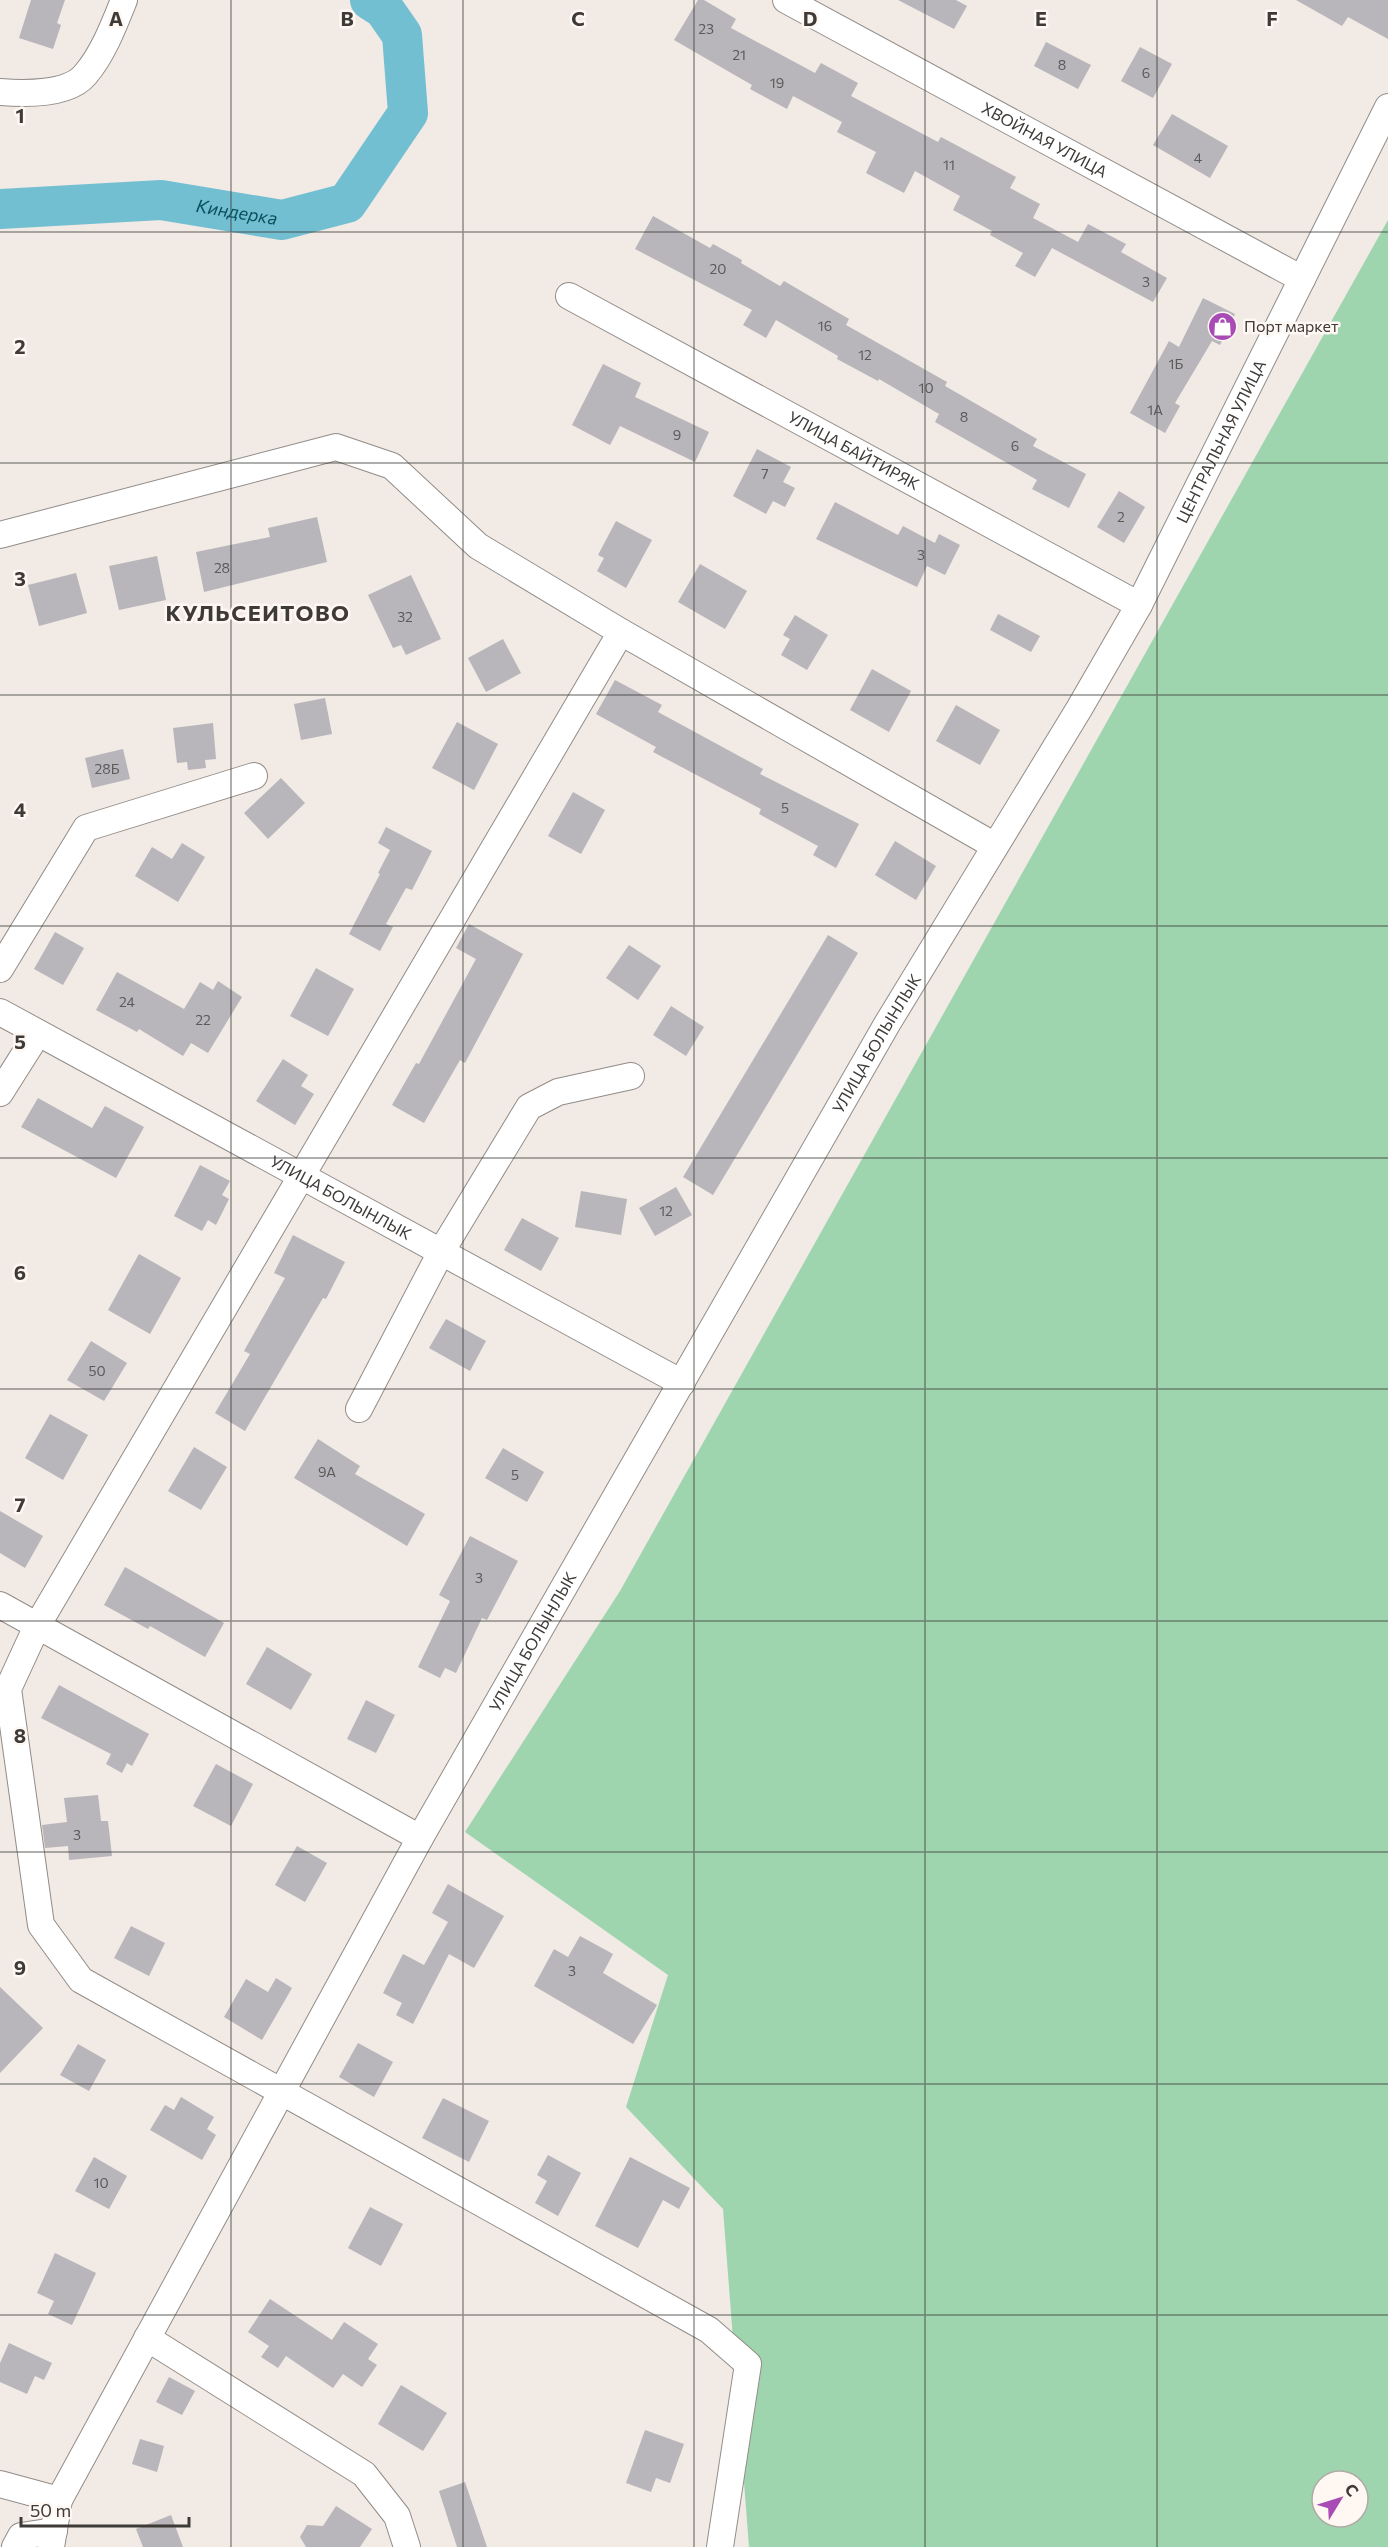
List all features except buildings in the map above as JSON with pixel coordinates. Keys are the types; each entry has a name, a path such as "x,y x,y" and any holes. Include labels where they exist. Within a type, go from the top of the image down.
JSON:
{"street":[{"path":"0,92 57,90 84,76 111,31 124,0"},
{"name":"ХВОЙНАЯ УЛИЦА","path":"786,0 1302,279"},
{"name":"ЦЕНТРАЛЬНАЯ УЛИЦА","path":"1079,709 1139,605 1388,107"},
{"name":"УЛИЦА БАЙТИРЯК","path":"569,296 1139,605"},
{"path":"0,535 336,447 392,466 478,546 621,632 995,846"},
{"path":"621,632 37,1626 8,1689 41,1925 81,1980 710,2330 748,2364 720,2547"},
{"name":"УЛИЦА БОЛЫНЛЫК","path":"52,2539 59,2500 420,1838 887,1024 1079,709"},
{"path":"0,969 86,828 254,776"},
{"name":"УЛИЦА БОЛЫНЛЫК","path":"0,1012 682,1383"},
{"path":"0,1094 38,1033"},
{"path":"359,1409 441,1252 529,1107 558,1092 631,1076"},
{"path":"0,1605 420,1838"},
{"path":"147,2338 364,2474 397,2516 408,2547"},
{"path":"0,2484 59,2500"},
{"path":"15,2547 21,2536 52,2539"}],"green space":[{"path":"1388,220 1388,2547 749,2547 723,2209 626,2107 668,1975 465,1832 620,1591"}],"waterway":[{"name":"Киндерка","path":"0,209 161,200 282,220 347,203 408,113 402,35 384,9 370,0"}],"place":[{"name":"Порт маркет","path":"1223,326"}],"district":[{"name":"КУЛЬСЕИТОВО","path":"258,613"}]}
